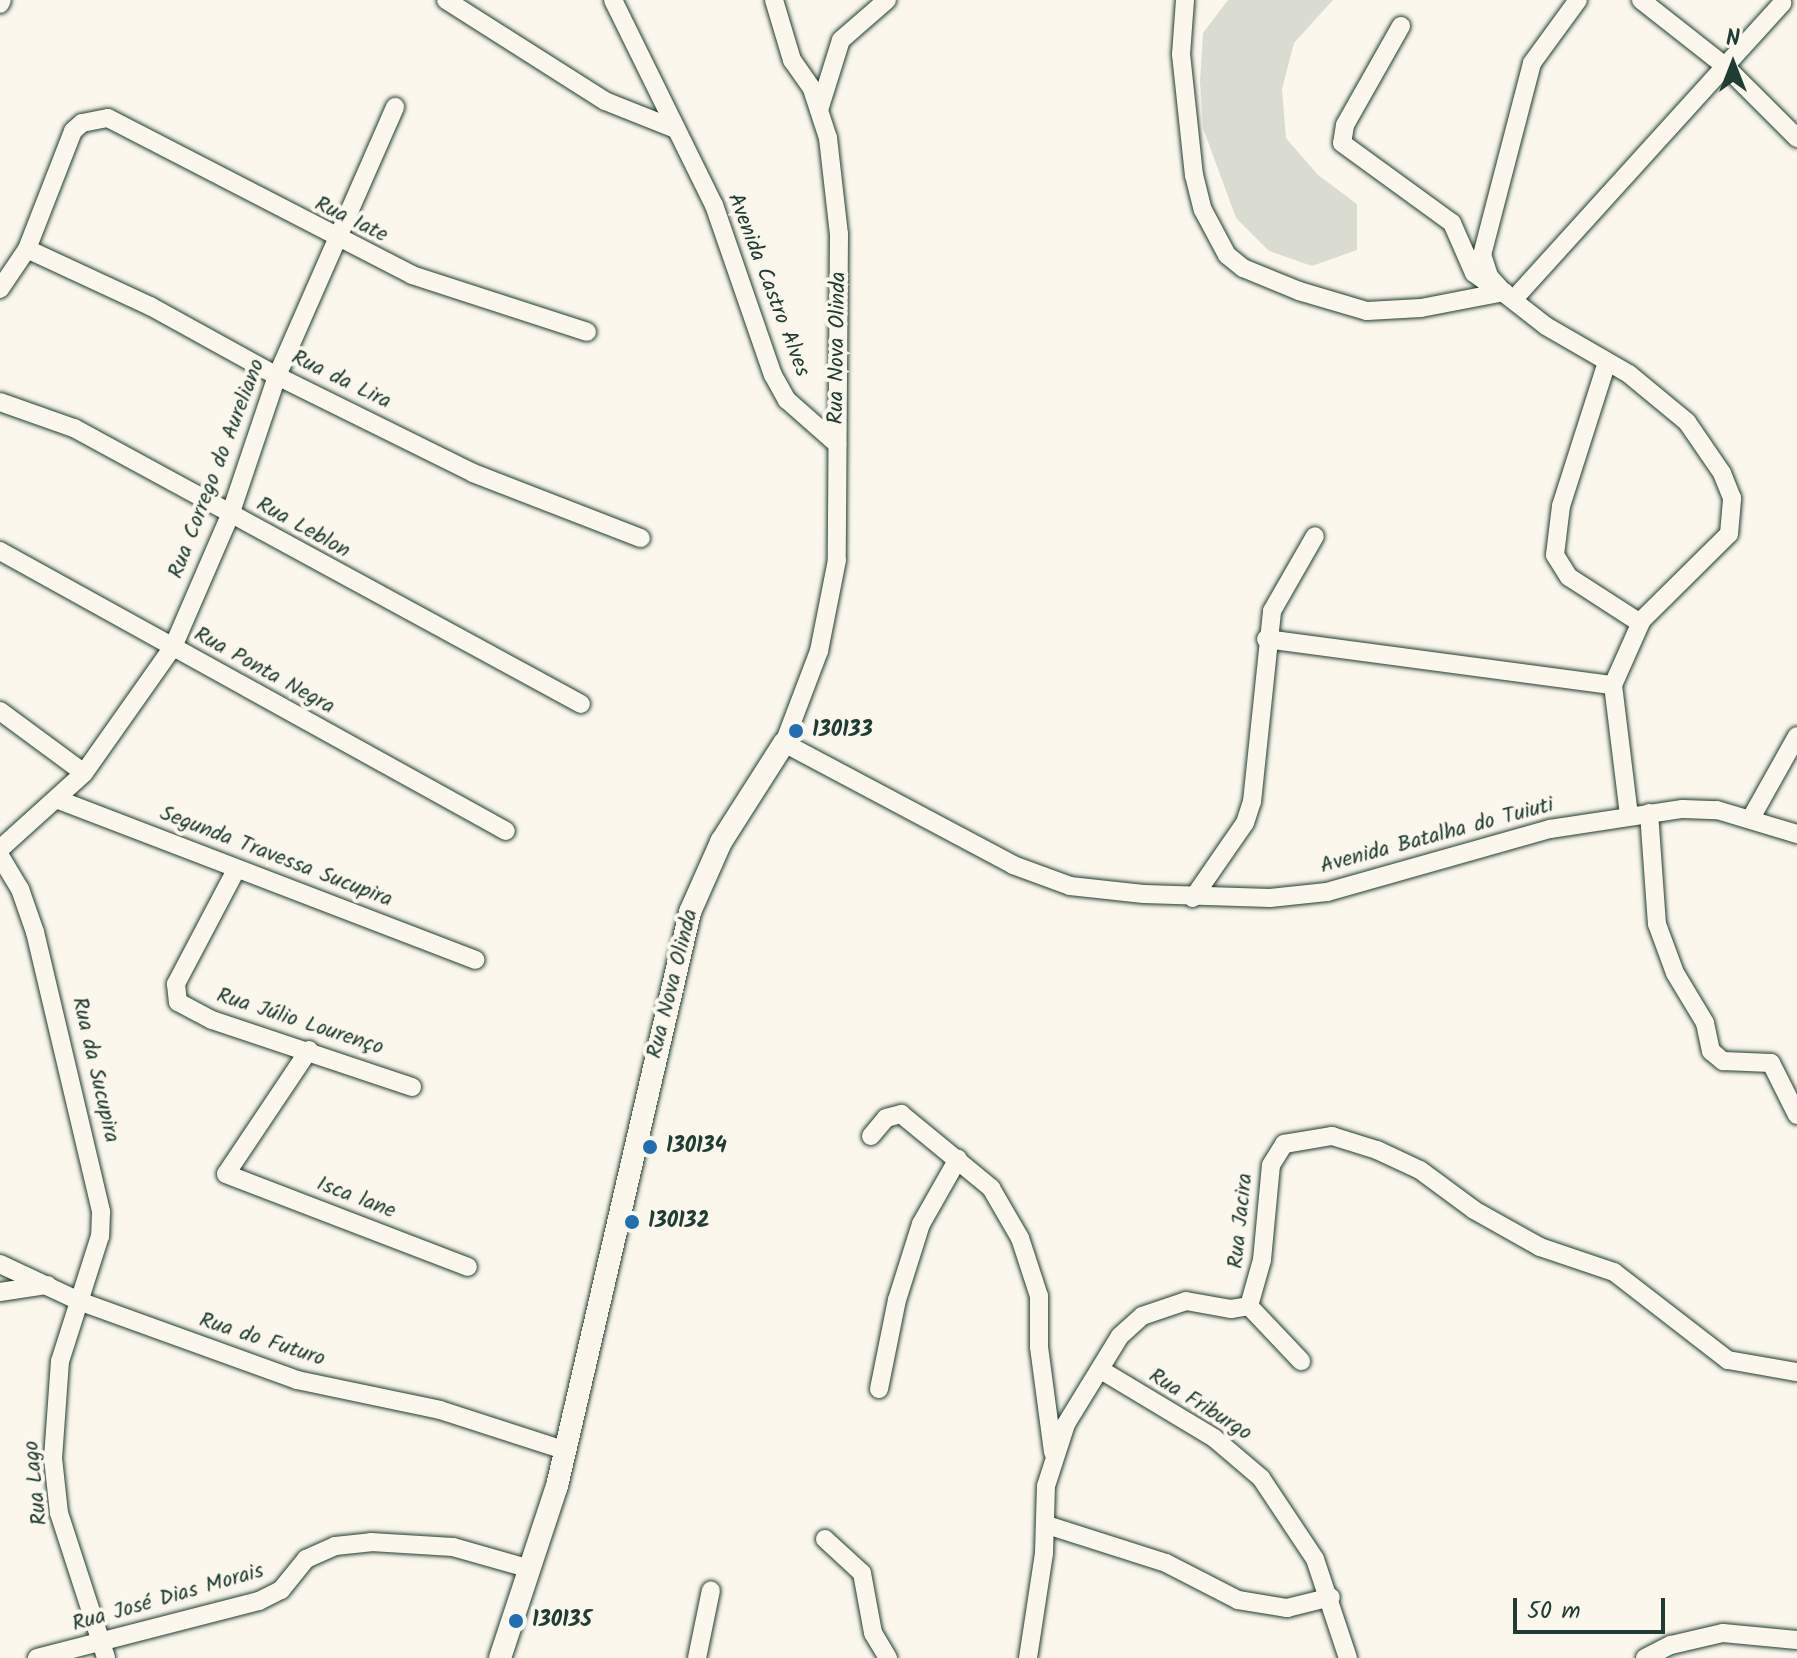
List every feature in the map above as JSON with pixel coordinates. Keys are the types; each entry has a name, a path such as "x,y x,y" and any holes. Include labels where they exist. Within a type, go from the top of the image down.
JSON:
{"street":[{"path":"446,0 605,101 673,128"},
{"name":"Avenida Castro Alves","path":"613,0 728,238 773,375 787,400 837,444"},
{"name":"Rua Nova Olinda","path":"500,1658 531,1569 564,1450 690,912 721,842 784,743 811,679 829,611 837,560 839,234 828,138 819,110 792,60 774,0"},
{"path":"819,110 841,40 887,0"},
{"path":"1185,0 1181,54 1194,175 1203,210 1227,255 1243,268 1299,291 1367,311 1408,310 1506,294 1782,3"},
{"path":"1506,294 1482,255 1485,234 1510,162 1532,63 1578,0"},
{"path":"1641,0 1725,66 1797,138"},
{"path":"1401,26 1345,125 1342,143 1435,207 1463,242 1474,273 1607,362 1687,422 1722,473 1732,498 1729,534 1720,548 1658,600 1640,623 1613,685 1629,816"},
{"name":"Rua Corrego do Aureliano","path":"0,849 59,800 84,773 173,647 230,515 277,376 333,239 395,107"},
{"name":"Rua Iate","path":"27,249 73,131 82,123 108,118 333,239 412,275 587,332"},
{"path":"0,289 27,249"},
{"name":"Rua da Lira","path":"27,249 189,325 277,376 473,473 641,538"},
{"path":"1607,362 1561,506 1555,555 1569,577 1640,623"},
{"name":"Rua Leblon","path":"0,402 74,428 581,704"},
{"path":"1193,898 1245,823 1252,802 1266,639 1279,594 1315,536"},
{"name":"Rua Ponta Negra","path":"0,551 506,831"},
{"path":"1266,639 1613,685"},
{"path":"0,711 84,773"},
{"path":"1751,818 1797,736"},
{"name":"Avenida Batalha do Tuiuti","path":"784,743 1013,865 1070,886 1193,898 1327,892 1524,835 1649,813 1717,810 1797,834"},
{"name":"Segunda Travessa Sucupira","path":"59,800 475,960"},
{"path":"1649,813 1657,924 1675,973 1705,1023 1711,1051 1723,1061 1771,1063 1797,1115"},
{"name":"Rua da Sucupira","path":"0,856 20,889 35,932 96,1183 100,1236 79,1301"},
{"name":"Rua Júlio Lourenço","path":"236,870 188,957 174,993 187,1010 412,1087"},
{"name":"Isca lane","path":"309,1050 226,1174 468,1267"},
{"path":"871,1136 886,1118 901,1114 991,1188 1020,1238 1037,1286 1053,1455 1047,1525 1028,1658"},
{"name":"Rua Jacira","path":"1249,1306 1262,1260 1267,1186 1277,1149 1332,1136 1420,1170 1474,1210 1540,1247 1614,1272 1728,1360 1797,1372"},
{"path":"879,1389 897,1300 921,1224 958,1159"},
{"name":"Rua do Futuro","path":"0,1264 79,1301 297,1380 452,1413 564,1450"},
{"path":"0,1292 47,1285"},
{"name":"Rua Lago","path":"79,1301 60,1361 53,1458 59,1513 104,1651"},
{"path":"1053,1455 1120,1336 1153,1310 1186,1301 1231,1309 1249,1306 1301,1361"},
{"name":"Rua Friburgo","path":"1101,1370 1248,1464 1303,1534 1331,1597 1348,1658"},
{"path":"1047,1525 1166,1563 1246,1602 1287,1608 1331,1597"},
{"path":"825,1539 862,1573 873,1633 888,1658"},
{"name":"Rua José Dias Morais","path":"37,1658 104,1651 272,1596 306,1559 335,1546 371,1542 453,1547 497,1555 531,1569"},
{"path":"697,1658 711,1590"},
{"path":"1645,1658 1671,1645 1723,1633 1797,1640"}],"shaded area":[{"path":"1228,0 1333,0 1294,43 1282,89 1286,138 1318,175 1357,204 1357,250 1312,266 1269,251 1236,218 1203,128 1200,81 1203,33"}],"place":[{"name":"130133","path":"796,731"},
{"name":"130134","path":"650,1147"},
{"name":"130132","path":"632,1222"},
{"name":"130135","path":"516,1621"}]}
